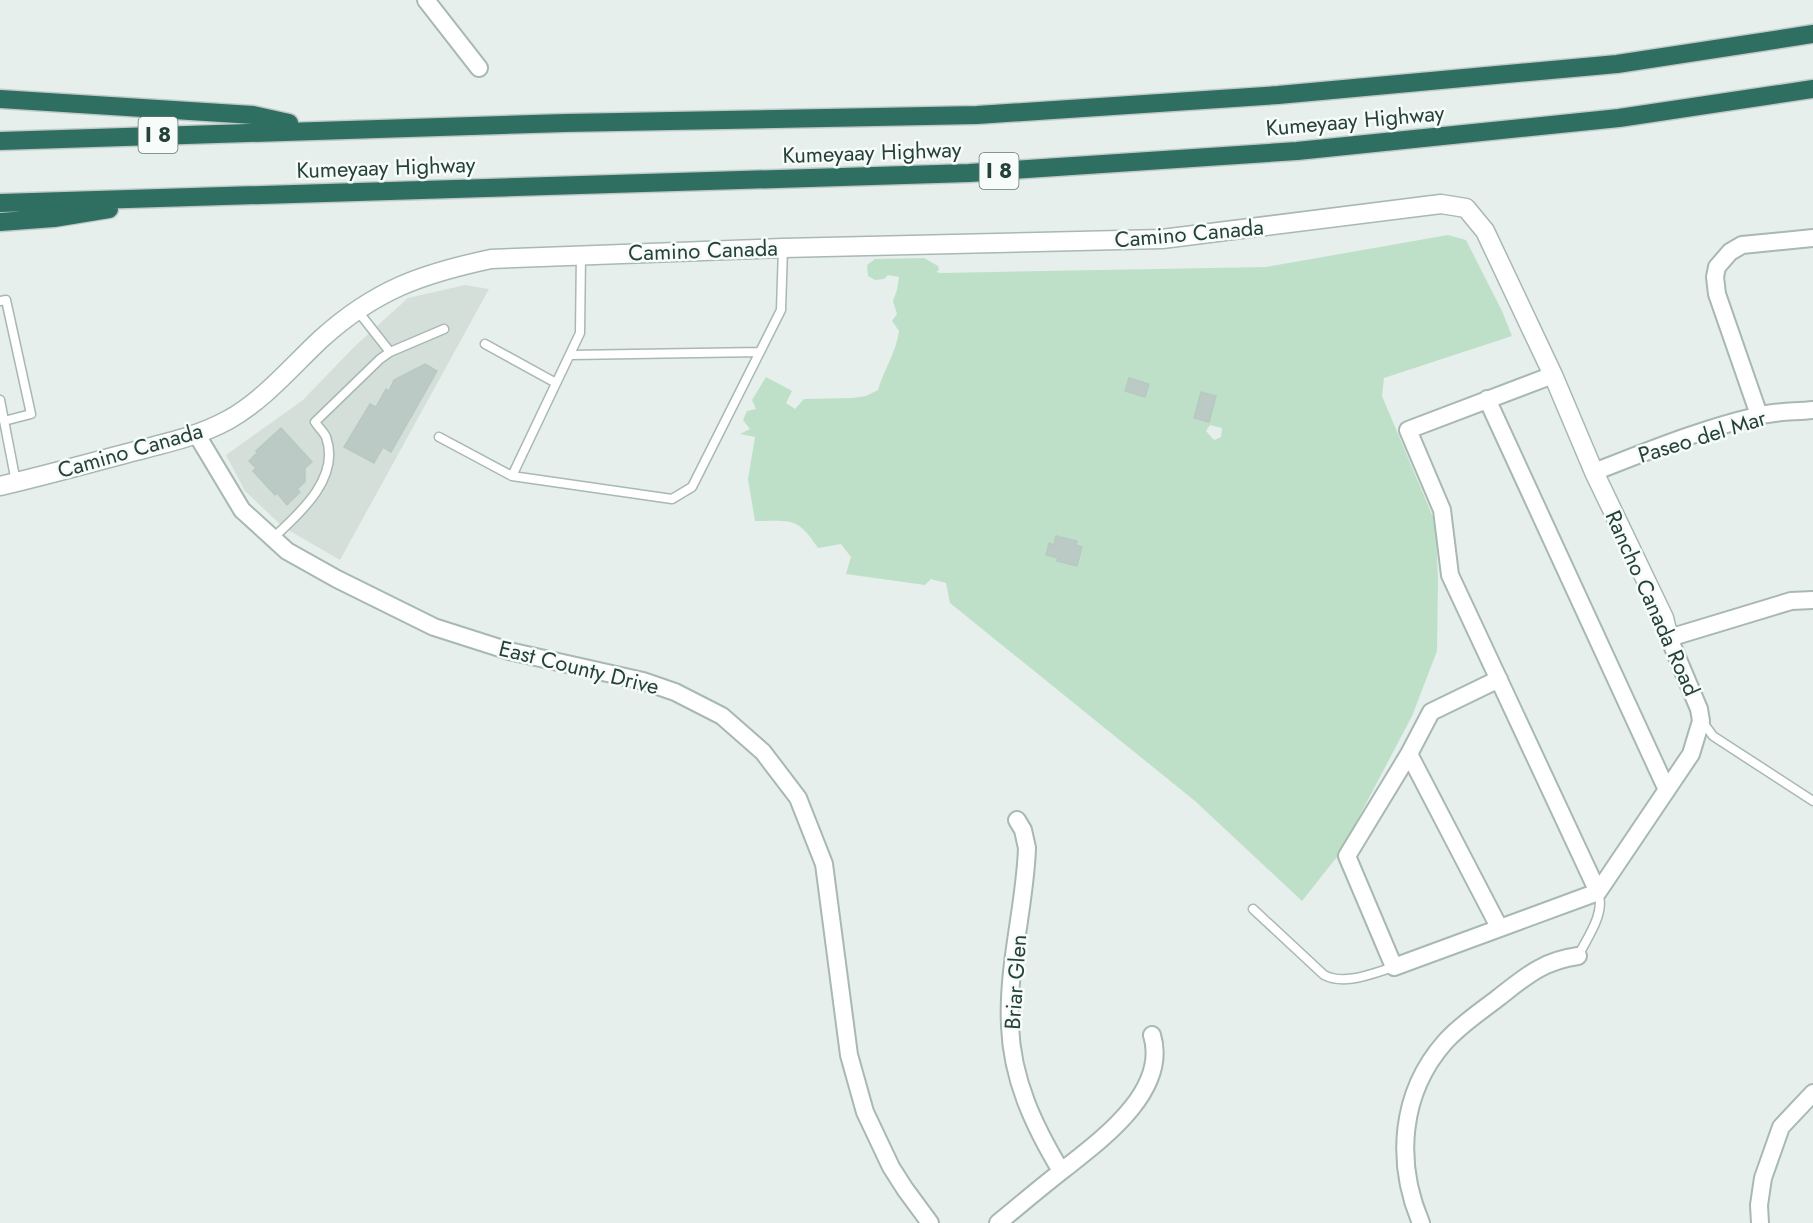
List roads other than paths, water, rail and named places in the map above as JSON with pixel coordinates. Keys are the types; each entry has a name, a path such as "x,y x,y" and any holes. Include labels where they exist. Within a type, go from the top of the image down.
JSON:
{"highway":[{"name":"Kumeyaay Highway","path":"0,141 317,129 977,115 1278,95 1605,65 1813,34"},
{"name":"Kumeyaay Highway","path":"0,203 969,173 1297,151 1619,118 1813,89"},
{"path":"0,99 253,115 317,129"},
{"path":"0,222 54,218 182,197"}],"street":[{"path":"426,0 479,68"},
{"name":"Camino Canada","path":"8,484 197,435 229,420 259,398 322,338 357,309 401,284 447,269 492,259 580,254 1162,239 1441,204 1466,208"},
{"name":"Rancho Canada Road","path":"1466,208 1485,231 1553,375 1594,472 1664,618 1699,710 1701,721 1691,754 1598,892"},
{"path":"1759,415 1717,294 1714,277 1717,267 1730,252 1742,245 1813,238"},
{"path":"1499,679 1431,712 1409,754 1347,856 1394,968 1598,892 1499,679 1450,575 1442,510 1408,430 1553,375"},
{"path":"1487,399 1666,790"},
{"name":"Paseo del Mar","path":"1594,472 1672,441 1759,415 1813,410"},
{"name":"East County Drive","path":"197,435 242,510 287,551 337,579 434,627 509,651 642,681 675,692 722,716 763,752 798,798 824,864 849,1055 866,1112 891,1167 930,1223"},
{"path":"1670,638 1791,601 1813,600"},
{"path":"1409,754 1499,927"},
{"name":"Briar Glen","path":"1017,820 1023,830 1027,848 1011,993 1010,1037 1027,1107 1061,1172"},
{"path":"1421,1223 1410,1196 1406,1178 1405,1138 1413,1096 1432,1059 1445,1041 1531,972 1555,960 1578,956"},
{"path":"999,1223 1109,1132 1139,1096 1154,1067 1156,1054 1152,1035"},
{"path":"1760,1223 1762,1178 1781,1127 1813,1093"}],"lane":[{"path":"439,437 512,476 672,499 692,487 781,310 783,248"},
{"path":"512,476 580,333 580,254"},
{"path":"0,301 6,300 31,414 4,421"},
{"path":"357,309 390,352"},
{"path":"273,538 305,508 318,492 328,458 326,437 315,422 380,358 444,329"},
{"path":"485,344 556,383"},
{"path":"570,355 760,352"},
{"path":"0,400 4,421 8,484"},
{"path":"1701,721 1713,736 1813,801"},
{"path":"1578,956 1593,927 1600,907 1598,892"},
{"path":"1253,909 1324,975 1332,979 1350,980 1394,968"}]}
